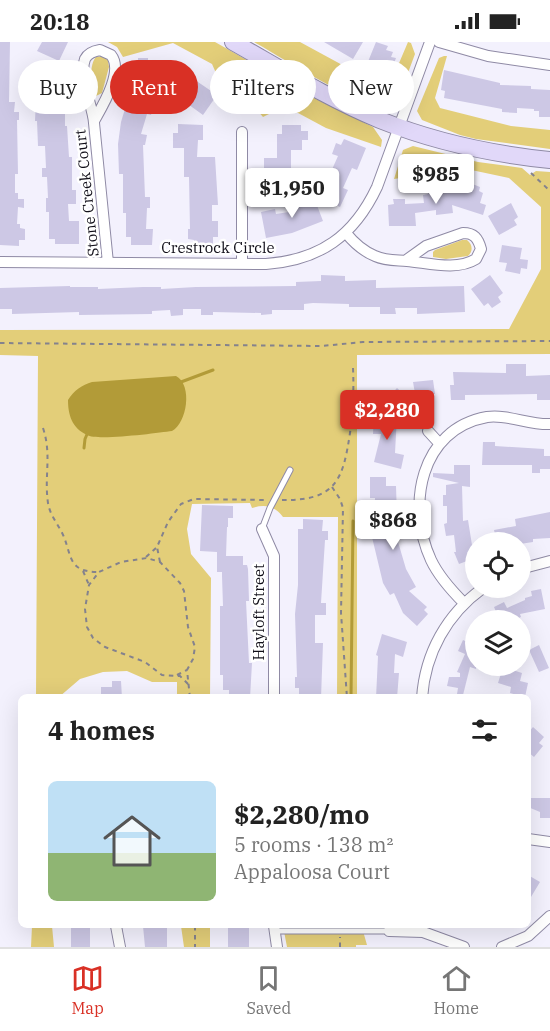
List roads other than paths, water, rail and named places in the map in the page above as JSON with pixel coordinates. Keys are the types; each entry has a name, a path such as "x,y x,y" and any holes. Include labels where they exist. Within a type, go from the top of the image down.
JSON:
{"street":[{"path":"233,42 346,105 399,128 477,150 550,160"},
{"name":"Crestrock Circle","path":"0,262 280,263 304,257 325,247 346,233 369,205 430,42"},
{"path":"439,42 488,56 550,65"},
{"name":"Stone Creek Court","path":"94,121 107,97 116,65 111,55 100,50 89,54 84,67 87,97 94,121 108,263"},
{"path":"242,264 243,132"},
{"path":"346,233 359,247 374,256 394,261 438,265 464,263 476,259 481,249 477,238 463,233 426,246 405,261"},
{"path":"464,603 444,582 432,563 423,538 422,480 430,458 447,435 466,424 487,417 507,417 538,424 550,424"},
{"path":"428,431 439,443"},
{"name":"Hayloft Street","path":"262,529 272,547 275,560 274,694"},
{"path":"531,566 550,561"},
{"path":"423,694 426,673 436,641 448,622 470,598"},
{"path":"531,839 550,842"},
{"path":"502,947 528,936 550,916"},
{"path":"116,928 120,947"},
{"path":"274,928 277,947"},
{"path":"389,931 423,932 464,947"}],"lane":[{"path":"262,529 290,470"},
{"path":"274,928 389,931"}],"waterway":[{"path":"181,382 213,370"},
{"path":"84,448 88,432"},
{"path":"351,694 353,521"}]}
